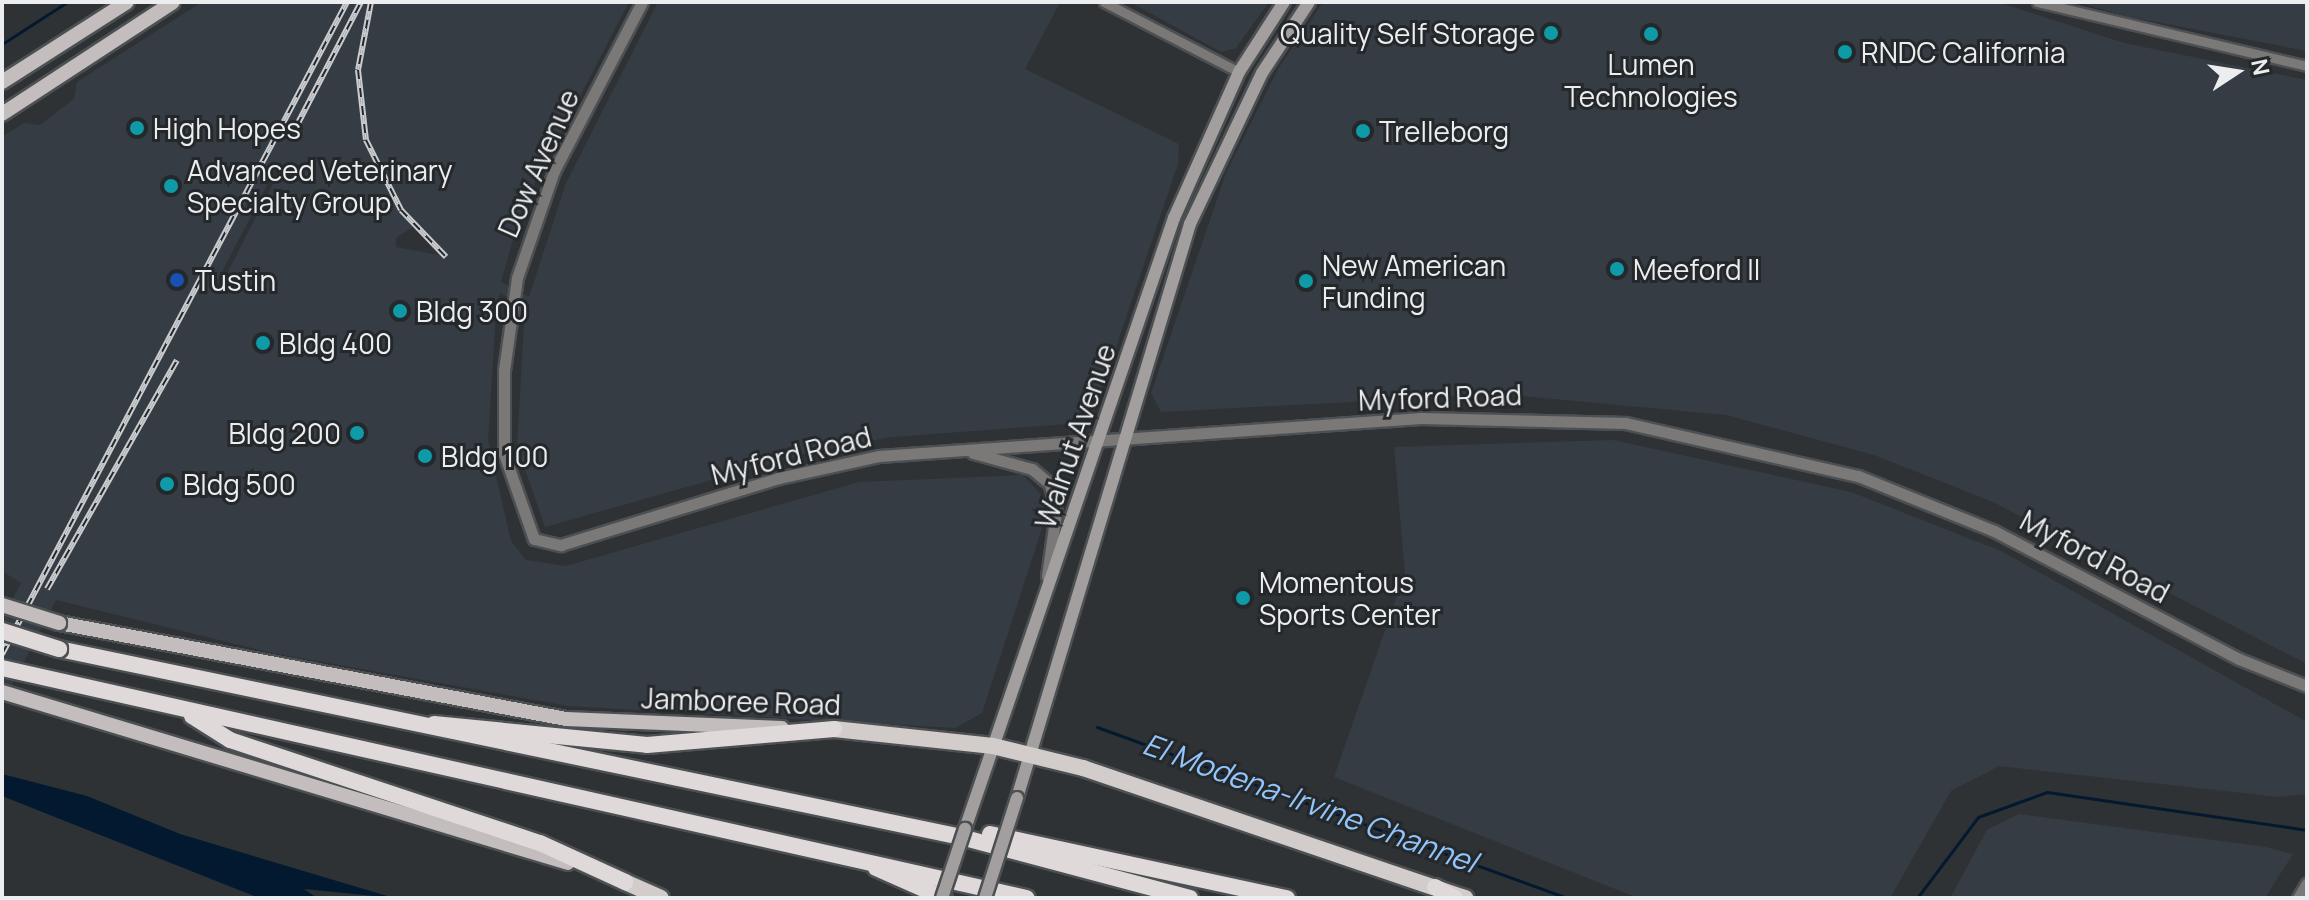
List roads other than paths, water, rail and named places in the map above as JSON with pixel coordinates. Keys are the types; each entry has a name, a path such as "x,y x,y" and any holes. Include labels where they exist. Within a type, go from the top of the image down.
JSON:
{"highway":[{"path":"2,631 59,649 1061,859 1190,898"},
{"path":"2,668 1027,898"},
{"path":"180,709 230,740 540,843 661,898"},
{"path":"408,724 647,745 834,729"},
{"name":"Jamboree Road","path":"834,729 993,746 1029,754 1465,898"},
{"path":"857,817 1057,845 1287,898"},
{"path":"857,858 943,898"},
{"path":"1435,887 1455,898"}],"main road":[{"path":"2,82 127,2"},
{"path":"2,114 173,2"},
{"name":"Walnut Avenue","path":"943,898 977,789 1040,614 1174,218 1239,72 1284,2"},
{"name":"Walnut Avenue","path":"985,898 1122,438 1214,166 1309,2"},
{"path":"28,66 43,86"},
{"name":"Jamboree Road","path":"2,605 59,623 566,719 834,729"},
{"path":"2,692 625,882"}],"street":[{"name":"Dow Avenue","path":"534,539 504,454 504,360 517,278 554,171 642,2"},
{"path":"1104,2 1239,72"},
{"path":"2037,2 2307,66"},
{"name":"Myford Road","path":"534,539 561,545 854,460 1100,439 1521,417 1626,423 1792,455 1994,531 2239,659 2307,686"},
{"path":"965,450 1019,464 1050,484 1054,540 1040,614"},
{"path":"2298,898 2307,883"}],"water":[{"path":"2,774 87,796 180,834 394,898 304,889 317,898 259,898 2,796"}],"waterway":[{"path":"2,44 67,2"},
{"name":"El Modena-Irvine Channel","path":"1097,727 1567,898"},
{"name":"El Modena-Irvine Channel","path":"1917,898 1978,817 2047,792 2307,830"}],"railway":[{"path":"2,654 347,2"},
{"path":"297,125 361,2"},
{"path":"371,2 358,70 366,140 401,210 446,257"},
{"path":"47,589 177,360"}],"place":[{"name":"Quality Self Storage","path":"1551,33"},
{"name":"Lumen Technologies","path":"1651,34"},
{"name":"RNDC California","path":"1845,52"},
{"name":"High Hopes","path":"137,128"},
{"name":"Trelleborg","path":"1363,131"},
{"name":"Advanced Veterinary Specialty Group","path":"171,186"},
{"name":"Meeford II","path":"1617,269"},
{"name":"Tustin","path":"177,280"},
{"name":"New American Funding","path":"1306,281"},
{"name":"Bldg 300","path":"400,311"},
{"name":"Bldg 400","path":"263,343"},
{"name":"Bldg 200","path":"357,433"},
{"name":"Bldg 100","path":"425,456"},
{"name":"Bldg 500","path":"167,484"},
{"name":"Momentous Sports Center","path":"1243,598"}]}
